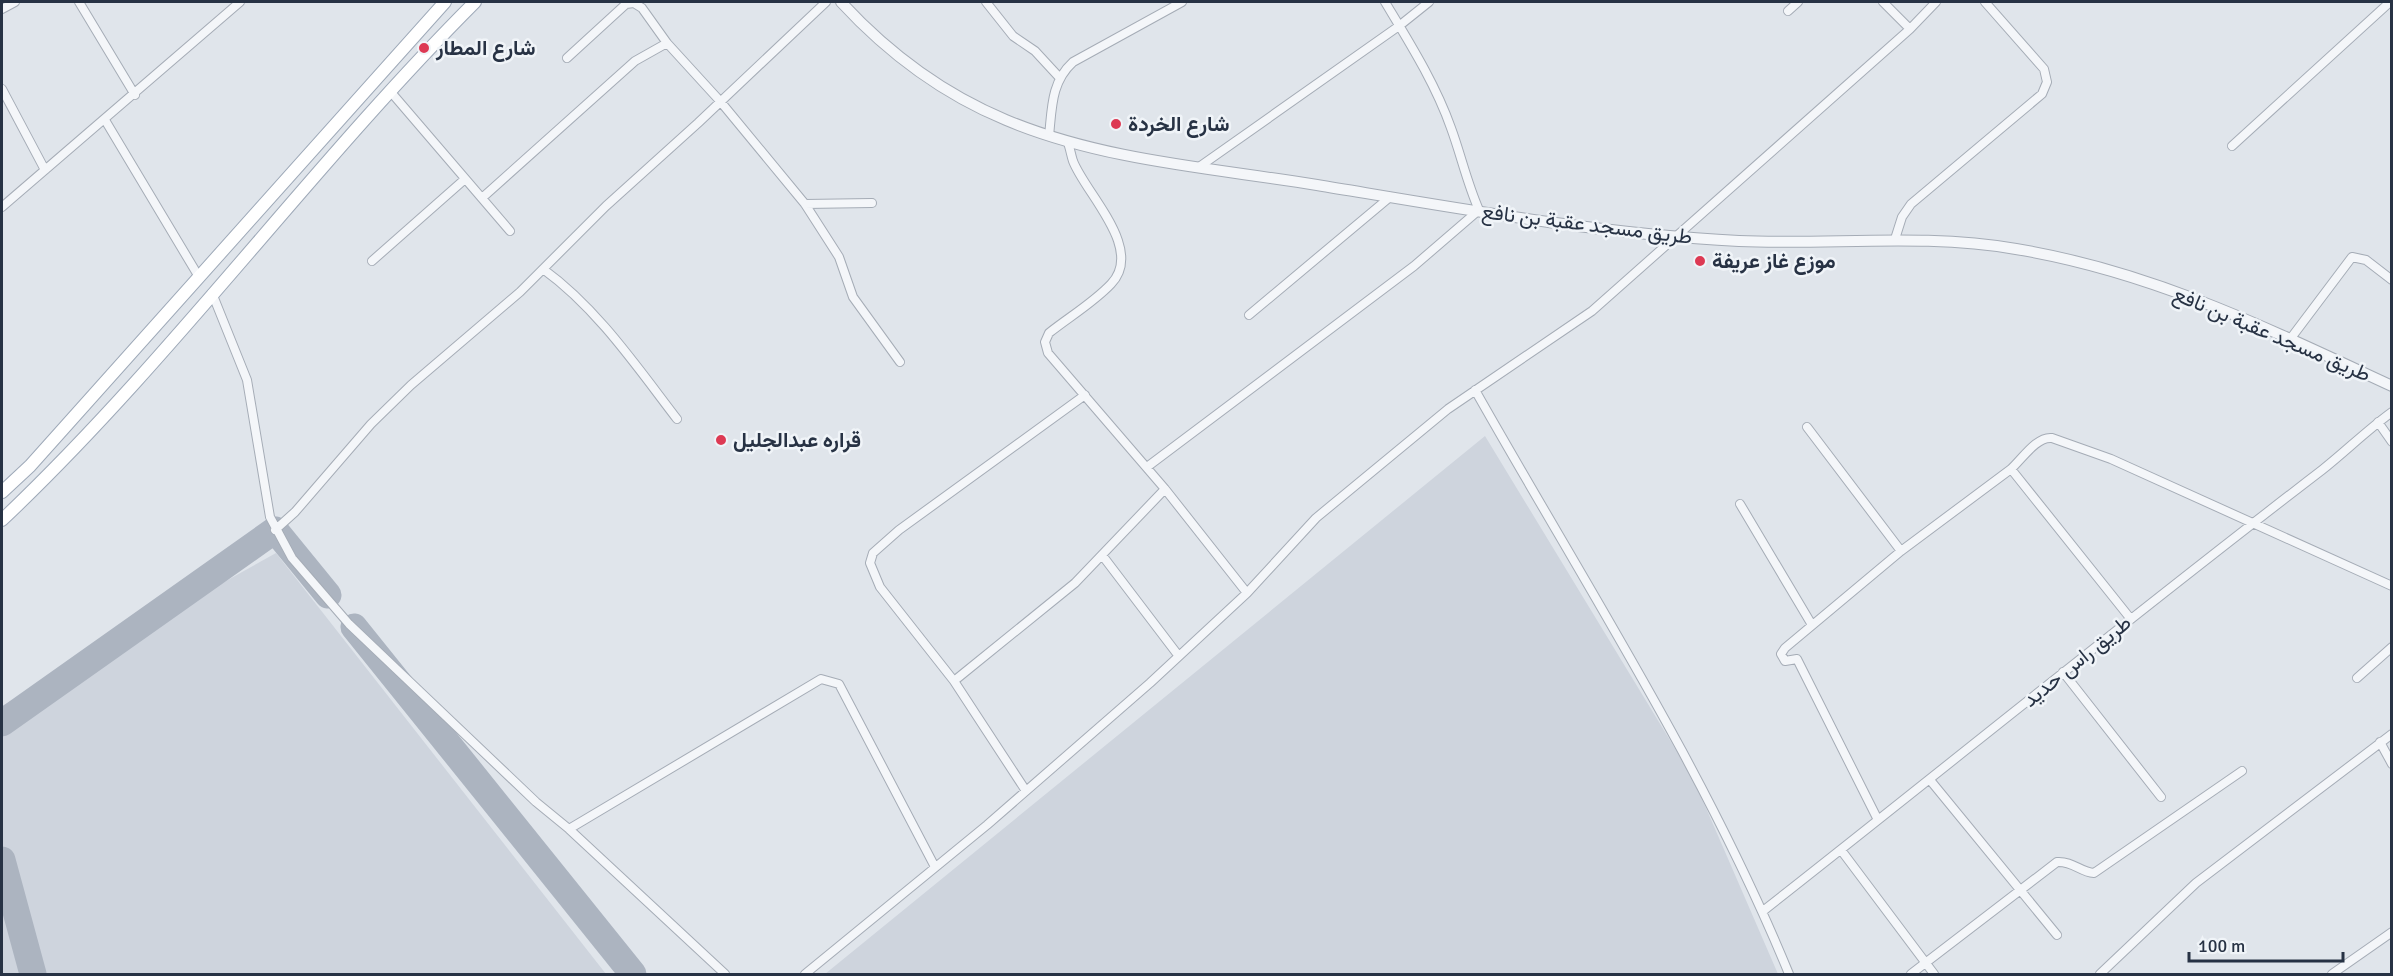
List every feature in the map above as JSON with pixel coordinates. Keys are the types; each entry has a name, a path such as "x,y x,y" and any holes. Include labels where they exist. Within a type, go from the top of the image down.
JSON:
{"main road":[{"path":"2,492 30,466 445,2"},
{"path":"2,520 42,482 390,91 476,2"}],"street":[{"path":"2,9 15,2"},
{"path":"79,2 135,94"},
{"path":"275,530 295,512 371,424 411,385 543,269 606,206 826,2"},
{"name":"طريق مسجد عقبة بن نافع","path":"841,2 897,56 946,91 1005,120 1068,143 1199,167 1390,197 1674,236 1768,242 1895,239 1963,242 2017,249 2089,265 2199,299 2291,338 2391,386"},
{"path":"986,2 1013,36 1035,51 1059,77"},
{"path":"1049,136 1053,95 1059,77 1073,62 1182,2"},
{"path":"1147,467 1414,266 1479,210 1466,179 1451,128 1433,85 1385,2"},
{"path":"1199,167 1399,26 1429,2"},
{"path":"1788,11 1798,2"},
{"path":"1883,2 1910,29"},
{"path":"805,975 1026,791 1150,683 1246,593 1316,518 1407,441 1475,390 1575,324 1634,276 1674,236 1910,29 1936,2"},
{"path":"1895,239 1902,217 1911,204 2042,94 2047,82 2044,69 1985,2"},
{"path":"2232,146 2390,2"},
{"path":"2,207 135,94 235,3"},
{"path":"567,58 630,3 642,8 668,43 720,101 805,204 839,257 854,297 900,362"},
{"path":"482,198 635,61 668,43"},
{"path":"2,89 45,170"},
{"path":"390,91 510,231"},
{"path":"105,120 199,277"},
{"path":"1068,143 1073,161 1104,211 1122,256 1120,269 1111,285 1049,333 1045,342 1048,353 1147,467 1246,593"},
{"path":"372,261 465,179"},
{"path":"1249,315 1390,197"},
{"path":"805,204 872,203"},
{"path":"2291,338 2352,257 2366,260 2391,280"},
{"path":"543,269 567,287 604,328 677,419"},
{"path":"212,293 247,380 270,516 275,530 292,558 349,624 536,802 569,829 725,975"},
{"path":"1475,390 1677,740 1763,911 1789,975"},
{"path":"1026,791 954,681 880,587 870,563 873,553 899,530 1085,395"},
{"name":"طريق راس حديد","path":"1763,911 1930,780 2130,618 2329,464 2391,412"},
{"path":"2378,422 2391,442"},
{"path":"1807,427 1901,551"},
{"path":"1878,820 1797,660 1782,659 1785,648 1901,551 2011,469 2046,437 2112,459 2391,586"},
{"path":"2011,469 2130,618"},
{"path":"954,681 1075,583 1165,489"},
{"path":"1740,504 1812,625"},
{"path":"1102,555 1178,655"},
{"path":"2357,678 2391,646"},
{"path":"2063,672 2161,797"},
{"path":"569,829 821,679 839,684 935,867"},
{"path":"2100,975 2196,883 2391,734"},
{"path":"2380,742 2391,764"},
{"path":"1911,975 2057,862 2068,861 2087,873 2094,873 2242,771"},
{"path":"1930,780 2057,935"},
{"path":"1841,850 1934,975"},
{"path":"2332,975 2391,932"}],"shaded area":[{"path":"1485,436 1693,778 1778,974 825,974"},
{"path":"276,553 606,974 2,974 2,706"}],"taxiway":[{"path":"2,723 275,530 328,595"},
{"path":"354,627 633,974"},
{"path":"2,860 33,974"}],"place":[{"name":"شارع المطار","path":"424,48"},
{"name":"شارع الخردة","path":"1116,124"},
{"name":"موزع غاز عريفة","path":"1700,261"},
{"name":"قراره عبدالجليل","path":"721,440"}]}
